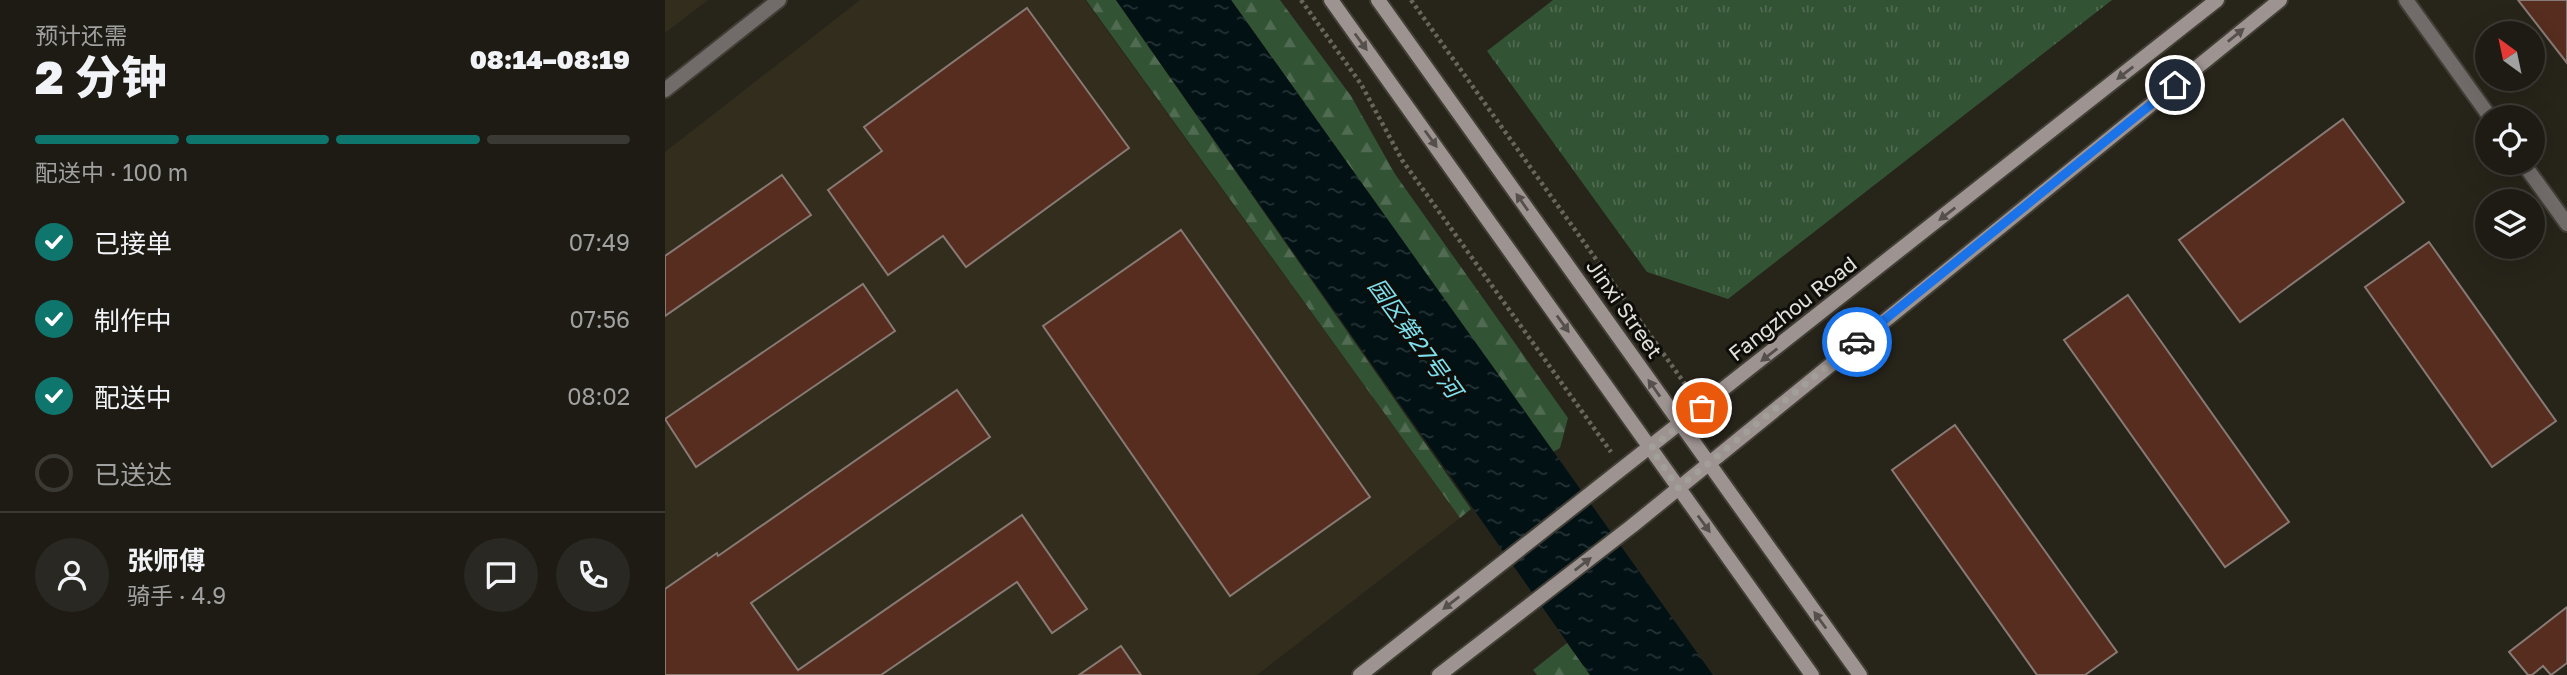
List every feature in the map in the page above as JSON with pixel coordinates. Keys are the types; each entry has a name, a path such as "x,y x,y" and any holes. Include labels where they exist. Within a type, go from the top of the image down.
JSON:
{"main road":[{"path":"1331,0 1812,675"},
{"name":"Jinxi Street","path":"1378,0 1860,675"},
{"name":"Fangzhou Road","path":"1360,675 1681,425 2217,0"},
{"path":"1439,675 1632,526 2280,0"}],"street":[{"path":"665,90 779,0"},
{"path":"2406,0 2481,105"},
{"path":"2532,175 2567,224"}],"path":[{"path":"1301,0 1361,83 1402,160 1623,469"},
{"path":"1411,0 1702,408"}],"shaded area":[{"path":"665,0 708,0 665,33"},
{"path":"860,0 1085,0 1460,518 1257,675 665,675 665,152"}],"green space":[{"path":"1086,0 1116,0 1471,509 1460,518"},
{"path":"1231,0 1280,0 1351,96 1395,174 1568,418 1560,448 1553,452"},
{"path":"1553,0 2112,0 1728,299 1647,272 1487,51"},
{"path":"1567,643 1590,675 1537,675 1533,670"}],"water":[{"name":"园区第27号河","path":"1116,0 1231,0 1713,675 1590,675"}],"building":[{"path":"2518,0 2567,0 2567,63 2545,35 2545,21 2534,21"},
{"path":"1027,8 1129,148 966,267 943,236 888,275 828,190 882,151 864,127"},
{"path":"2343,119 2404,202 2240,322 2179,240"},
{"path":"782,175 811,215 665,316 665,256"},
{"path":"1181,230 1370,497 1230,596 1043,326"},
{"path":"2429,242 2556,421 2492,467 2365,287"},
{"path":"863,284 895,331 696,467 665,419"},
{"path":"2128,295 2289,522 2225,567 2064,340"},
{"path":"957,390 990,437 751,603 798,670 1022,515 1087,609 1052,633 1017,582 881,675 665,675 665,589 717,553 718,556"},
{"path":"1955,425 2117,652 2085,675 2037,675 1892,470"},
{"path":"2567,607 2567,663 2551,675 2543,666 2528,675 2509,652"},
{"path":"1121,646 1141,675 1079,675"}],"way so far":[{"path":"1702,408 1651,448 1678,488 1857,342"}],"route":[{"path":"1857,342 2175,85"}]}
